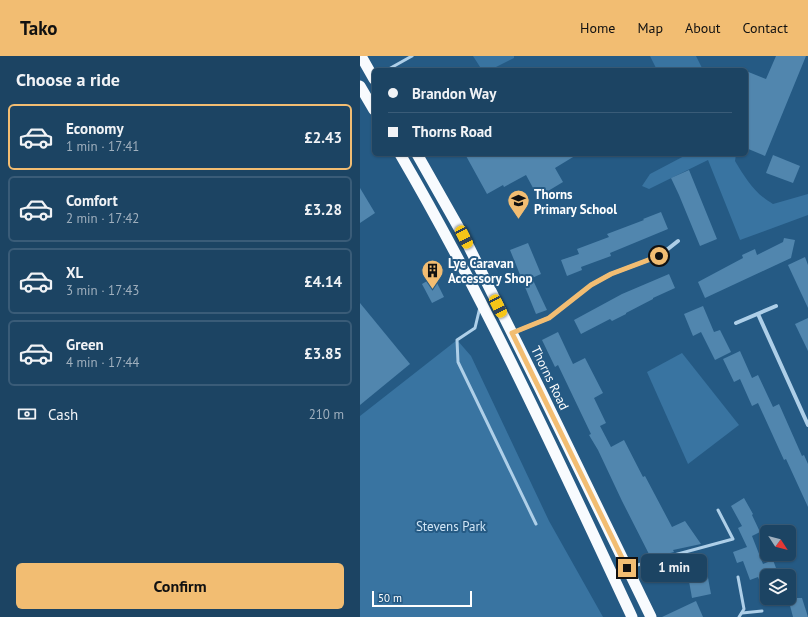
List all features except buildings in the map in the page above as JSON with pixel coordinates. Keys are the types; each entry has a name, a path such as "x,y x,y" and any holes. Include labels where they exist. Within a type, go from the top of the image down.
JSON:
{"highway":[{"path":"361,56 372,75"},
{"path":"360,88 372,107"},
{"path":"401,156 454,250 561,466 632,617"},
{"name":"Thorns Road","path":"418,156 464,237 651,617"}],"street":[{"path":"512,333 549,318 591,285 611,274 659,256 678,241"},
{"path":"736,323 776,306"},
{"path":"758,314 808,425"}],"lane":[{"path":"391,68 412,56"},
{"path":"481,304 475,328 457,340 458,362 536,524"},
{"path":"627,568 732,539 718,510"},
{"path":"738,577 744,609 739,617"},
{"path":"742,612 762,610"}],"green space":[{"path":"473,56 514,56 514,58 494,68 481,68"},
{"path":"650,56 696,56 702,68 656,68"},
{"path":"684,156 736,156 735,161 747,180 766,200 773,204 808,194 808,215 740,240 708,160 649,189 642,186 650,174"},
{"name":"Stevens Park","path":"457,340 471,356 549,521 603,617 360,617 360,416"},
{"path":"682,353 739,425 688,464 647,372"}],"place":[{"name":"Thorns Primary School","path":"518,220"},
{"name":"Lye Caravan Accessory Shop","path":"433,290"}],"route":[{"path":"627,568 512,333 549,318 591,285 611,274 659,256"}]}
